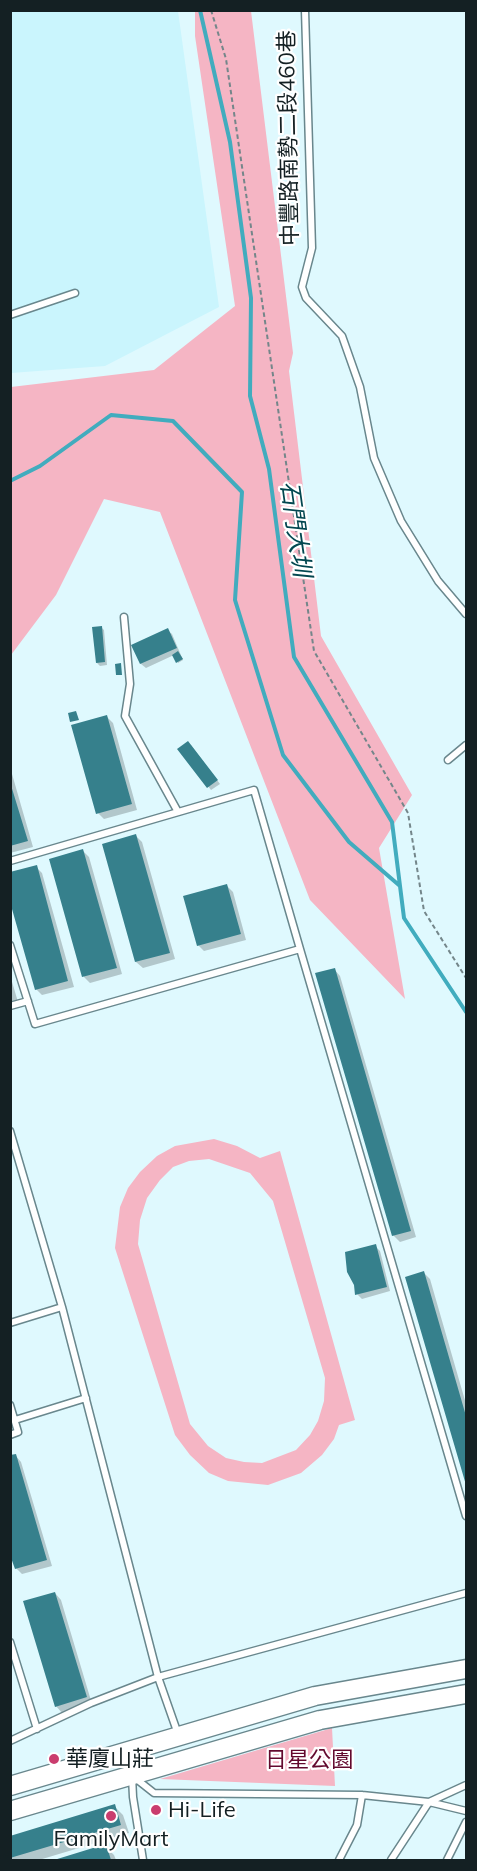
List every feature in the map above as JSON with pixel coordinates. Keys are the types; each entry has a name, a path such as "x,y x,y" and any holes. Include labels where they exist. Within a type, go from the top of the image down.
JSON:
{"main road":[{"path":"10,1785 315,1696 466,1669"},
{"path":"10,1811 320,1720 466,1694"}],"lane":[{"name":"中豐路南勢二段460巷","path":"305,10 312,248 302,287 306,298 342,336 360,387 374,459 401,521 438,581 466,614"},
{"path":"10,315 75,292"},
{"path":"124,617 130,684 125,716 178,812"},
{"path":"448,760 466,744"},
{"path":"10,861 254,790 466,1516"},
{"path":"10,945 35,1024 300,949"},
{"path":"10,1006 28,1001"},
{"path":"10,1131 62,1307 158,1677 179,1736"},
{"path":"10,1323 62,1307"},
{"path":"15,1420 86,1398"},
{"path":"10,1405 18,1432 10,1435"},
{"path":"10,1741 91,1703 158,1677 466,1593"},
{"path":"10,1642 38,1729"},
{"path":"124,1753 132,1776 143,1860"},
{"path":"132,1776 154,1793 362,1795 429,1802 466,1811"},
{"path":"390,1860 429,1802 466,1785"},
{"path":"349,1860 340,1858 357,1825 362,1795"},
{"path":"447,1860 466,1822"}],"path":[{"path":"211,10 226,58 314,651 408,813 424,912 466,978"}],"shaded area":[{"path":"11,11 178,11 219,307 105,366 11,373"}],"green space":[{"path":"195,11 251,11 293,353 289,371 321,636 412,795 379,848 405,999 310,900 160,512 104,499 56,595 11,655 11,387 154,370 235,306 195,36"},
{"path":"214,1139 237,1146 260,1158 280,1151 355,1420 339,1425 334,1439 322,1455 301,1473 268,1485 228,1481 209,1473 190,1455 175,1435 115,1248 120,1207 128,1188 140,1172 157,1156 175,1146","holes":["209,1159 250,1173 273,1201 325,1378 324,1401 318,1421 310,1435 296,1450 262,1463 226,1458 208,1446 190,1424 138,1244 140,1220 147,1198 173,1167 189,1161"]},
{"name":"日星公園","path":"332,1728 335,1786 160,1779"}],"building":[{"path":"102,626 105,662 96,663 92,627"},
{"path":"168,628 177,648 140,664 131,645"},
{"path":"178,651 183,659 176,663 172,655"},
{"path":"121,663 122,675 116,675 115,664"},
{"path":"76,711 79,720 70,722 68,713"},
{"path":"107,715 132,804 96,814 71,725"},
{"path":"188,741 218,780 207,788 177,749"},
{"path":"10,782 28,841 10,846"},
{"path":"136,834 170,953 135,962 102,844"},
{"path":"83,849 117,968 82,977 49,859"},
{"path":"37,865 68,981 35,990 10,902 10,872"},
{"path":"227,884 241,934 197,946 183,896"},
{"path":"335,968 411,1231 392,1236 315,973"},
{"path":"376,1244 387,1287 355,1295 354,1285 347,1272 345,1252"},
{"path":"424,1271 466,1416 466,1485 405,1277"},
{"path":"16,1454 47,1560 15,1569 10,1555 10,1455"},
{"path":"55,1592 87,1697 55,1707 23,1601"},
{"path":"115,1804 121,1825 10,1858 10,1836"},
{"path":"106,1844 111,1860 54,1860"}],"waterway":[{"name":"石門大圳","path":"200,10 230,142 251,298 250,396 269,469 294,657 392,822 404,918 466,1012"},
{"path":"10,481 40,466 111,415 173,421 242,492 235,600 283,755 349,842 400,886"}],"place":[{"name":"華廈山莊","path":"54,1759"},
{"name":"Hi-Life","path":"156,1810"},
{"name":"FamilyMart","path":"111,1816"}]}
